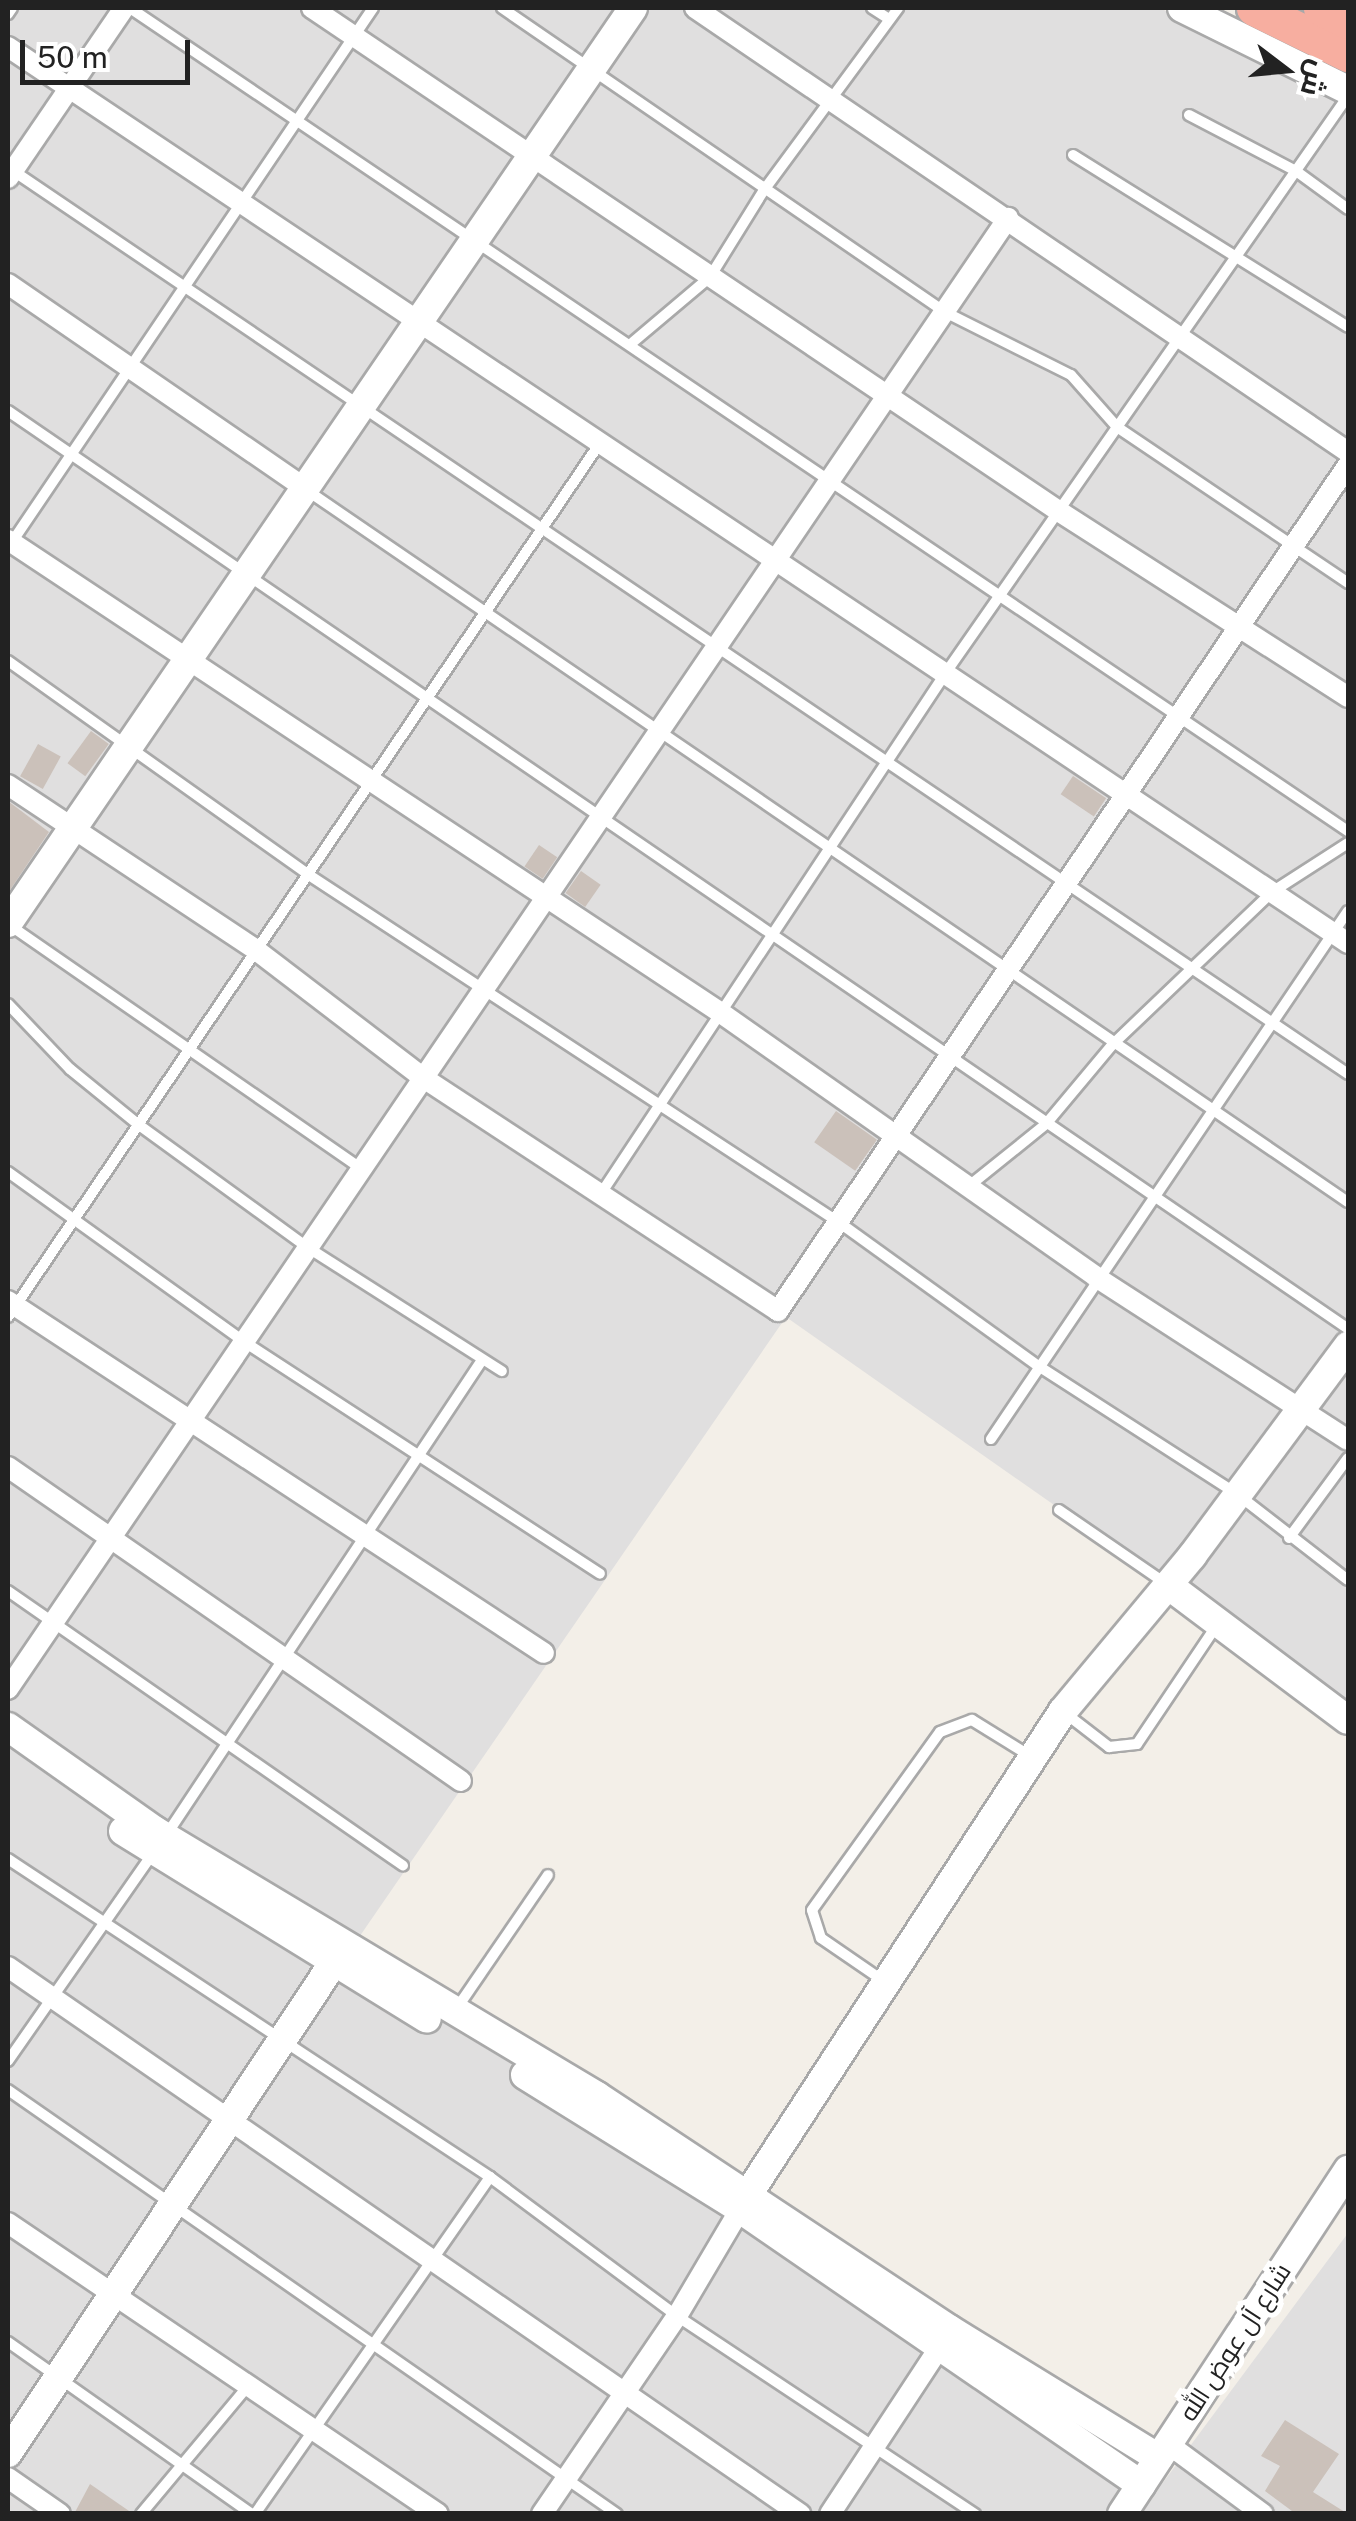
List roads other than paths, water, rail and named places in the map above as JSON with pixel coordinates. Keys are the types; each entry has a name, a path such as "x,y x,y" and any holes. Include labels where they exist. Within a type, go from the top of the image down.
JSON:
{"highway":[{"path":"1254,8 1348,54"},
{"path":"1321,8 1348,21"}],"street":[{"path":"9,172 127,8"},
{"path":"312,8 1060,512 1348,697"},
{"path":"8,923 633,8"},
{"path":"695,8 1348,452"},
{"path":"1182,8 1348,93"},
{"path":"8,48 602,439 1128,791 1340,938"},
{"path":"8,1689 308,1247 358,1167 547,900 885,392 1008,218"},
{"path":"8,284 305,488"},
{"path":"8,785 256,950 422,1077 778,1312 1348,465"},
{"path":"9,544 720,1013 1101,1280 1348,1440"},
{"path":"10,1308 544,1653"},
{"path":"542,2514 677,2316 744,2201 1063,1711 1172,1581 1348,1346"},
{"path":"8,1467 286,1655 461,1780"},
{"path":"1172,1581 1217,1624 1348,1720"},
{"path":"1172,1581 1348,1700"},
{"path":"8,1728 160,1845 332,1965 744,2201 939,2348 1142,2485"},
{"path":"8,1750 160,1845 453,2013 949,2329 1163,2451 1264,2514"},
{"path":"8,2453 332,1965"},
{"path":"8,1967 231,2116 622,2395 800,2514"},
{"name":"شارع آل عوض الله","path":"1122,2514 1348,2170"},
{"path":"8,2224 438,2514"},
{"path":"830,2514 939,2348"},
{"path":"8,2478 60,2514"}],"lane":[{"path":"8,14 12,8"},
{"path":"127,8 479,238 1001,599 1181,714 1348,831"},
{"path":"9,544 68,453 244,206 374,8"},
{"path":"502,8 945,312 1070,375 1117,427 1348,583"},
{"path":"872,8 889,19"},
{"path":"633,342 710,277 764,190 898,8"},
{"path":"599,1196 890,764 947,671 1001,599 1235,251 1296,172 1348,93"},
{"path":"1189,115 1296,172 1348,209"},
{"path":"1072,154 1235,251 1348,327"},
{"path":"9,172 186,285 1348,1074"},
{"path":"8,412 248,572 427,700 1348,1329"},
{"path":"10,1308 139,1125 602,439"},
{"path":"305,488 484,616 1348,1202"},
{"path":"8,662 128,743 308,875 840,1223 1040,1367 1237,1494 1348,1580"},
{"path":"966,1188 1046,1124 1112,1045 1272,892 1348,843"},
{"path":"991,1439 1274,1025 1340,938 1348,911"},
{"path":"8,923 358,1167"},
{"path":"8,1004 70,1069 139,1125 308,1247 502,1371"},
{"path":"8,1172 76,1217 243,1341 422,1452 600,1574"},
{"path":"8,2061 52,1995 106,1926 482,1360"},
{"path":"1289,1538 1348,1458"},
{"path":"1059,1510 1172,1581"},
{"path":"8,1591 403,1866"},
{"path":"1063,1711 1109,1747 1138,1744 1217,1624"},
{"path":"886,1983 821,1938 812,1910 940,1732 972,1720 1033,1758"},
{"path":"8,1859 490,2177 677,2316 975,2514"},
{"path":"453,2013 548,1875"},
{"path":"8,2090 173,2201 617,2514"},
{"path":"8,2342 181,2468 254,2514 490,2177"},
{"path":"141,2514 249,2385"}]}
